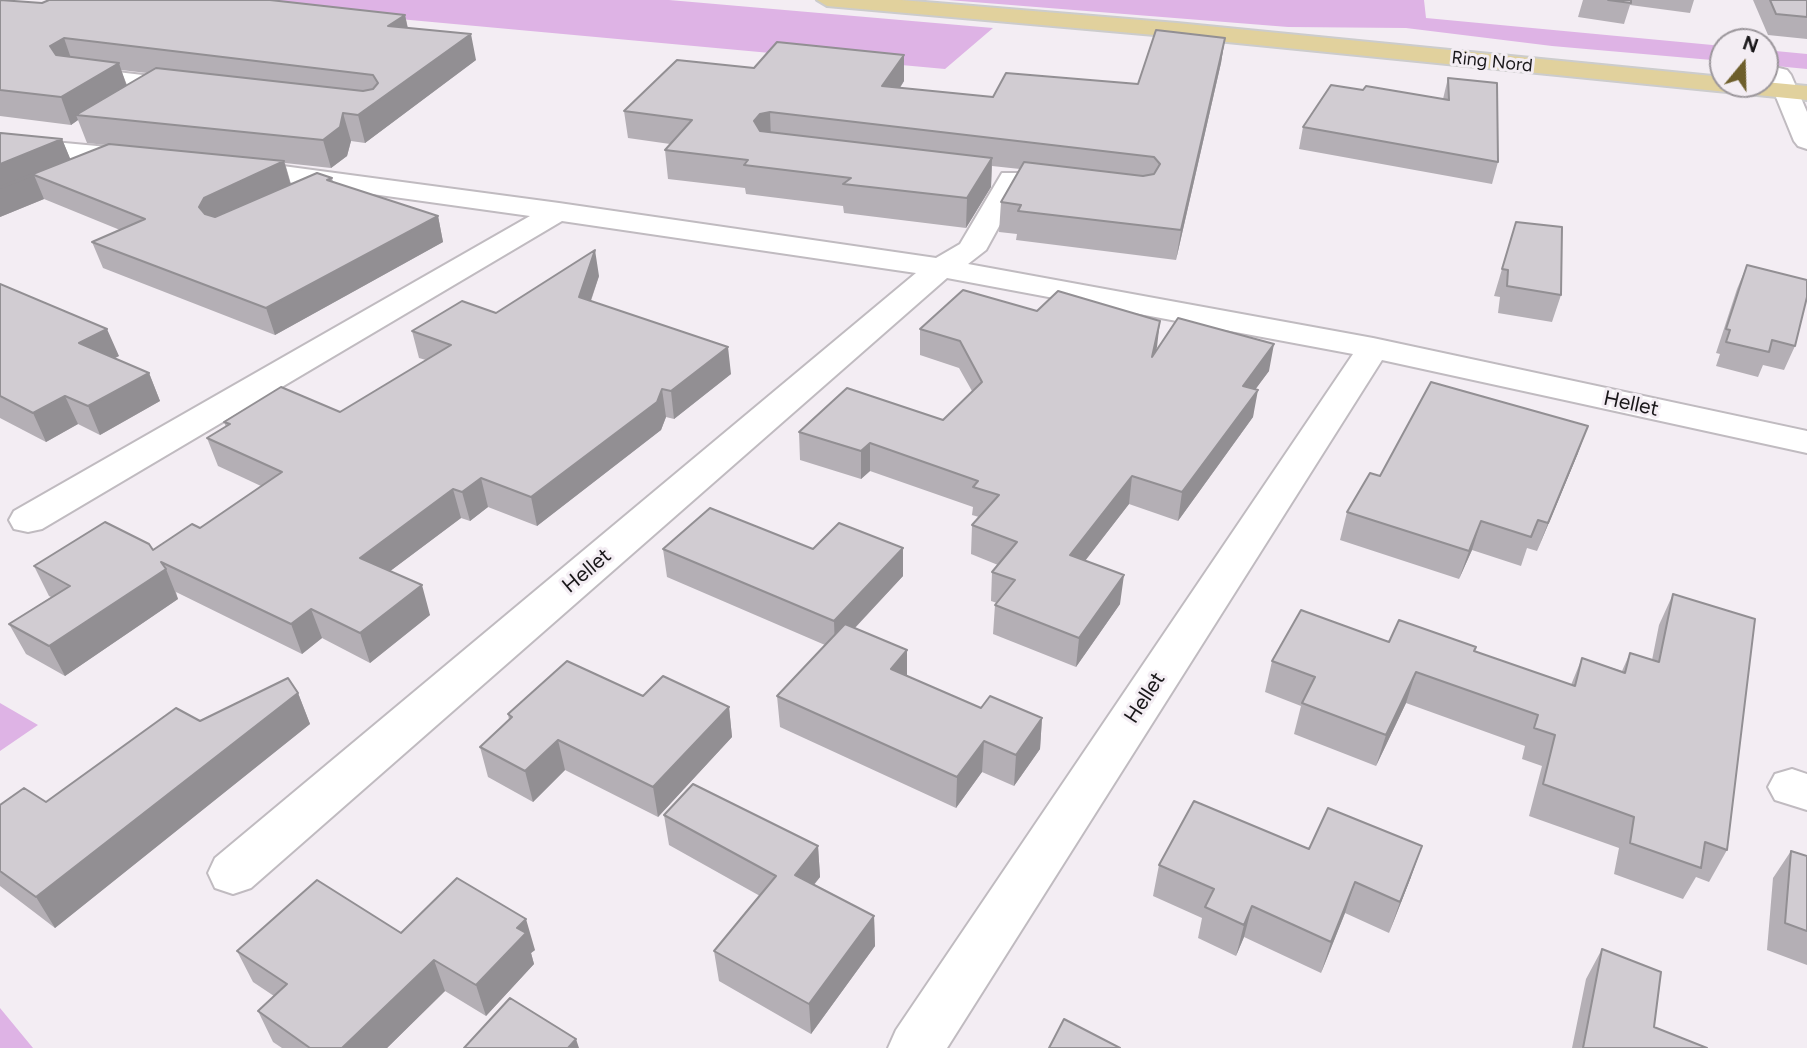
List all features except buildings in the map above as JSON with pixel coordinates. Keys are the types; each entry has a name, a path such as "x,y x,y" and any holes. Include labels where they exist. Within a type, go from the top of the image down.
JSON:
{"main road":[{"name":"Ring Nord","path":"827,0 1789,82"},
{"name":"Ring Nord","path":"1177,30 1709,70"}],"street":[{"path":"74,74 211,90"},
{"path":"1789,82 1807,141"},
{"path":"131,102 160,84"},
{"path":"55,149 88,129"},
{"path":"0,145 173,161"},
{"path":"71,176 118,155"},
{"name":"Hellet","path":"215,166 333,179 941,268 1373,348 1807,443"},
{"path":"285,202 333,179"},
{"name":"Hellet","path":"233,873 941,268 971,250 1011,179"},
{"path":"29,520 559,211"},
{"name":"Hellet","path":"916,1048 1373,348"}],"shaded area":[{"path":"192,0 669,0 993,28 945,69"},
{"path":"948,0 1424,0 1426,18 1709,45 1709,60 1552,46 1406,28 1288,27"},
{"path":"1779,51 1807,54 1807,69 1779,66"},
{"path":"0,703 38,725 0,751"},
{"path":"0,1008 33,1048 0,1048"}]}
